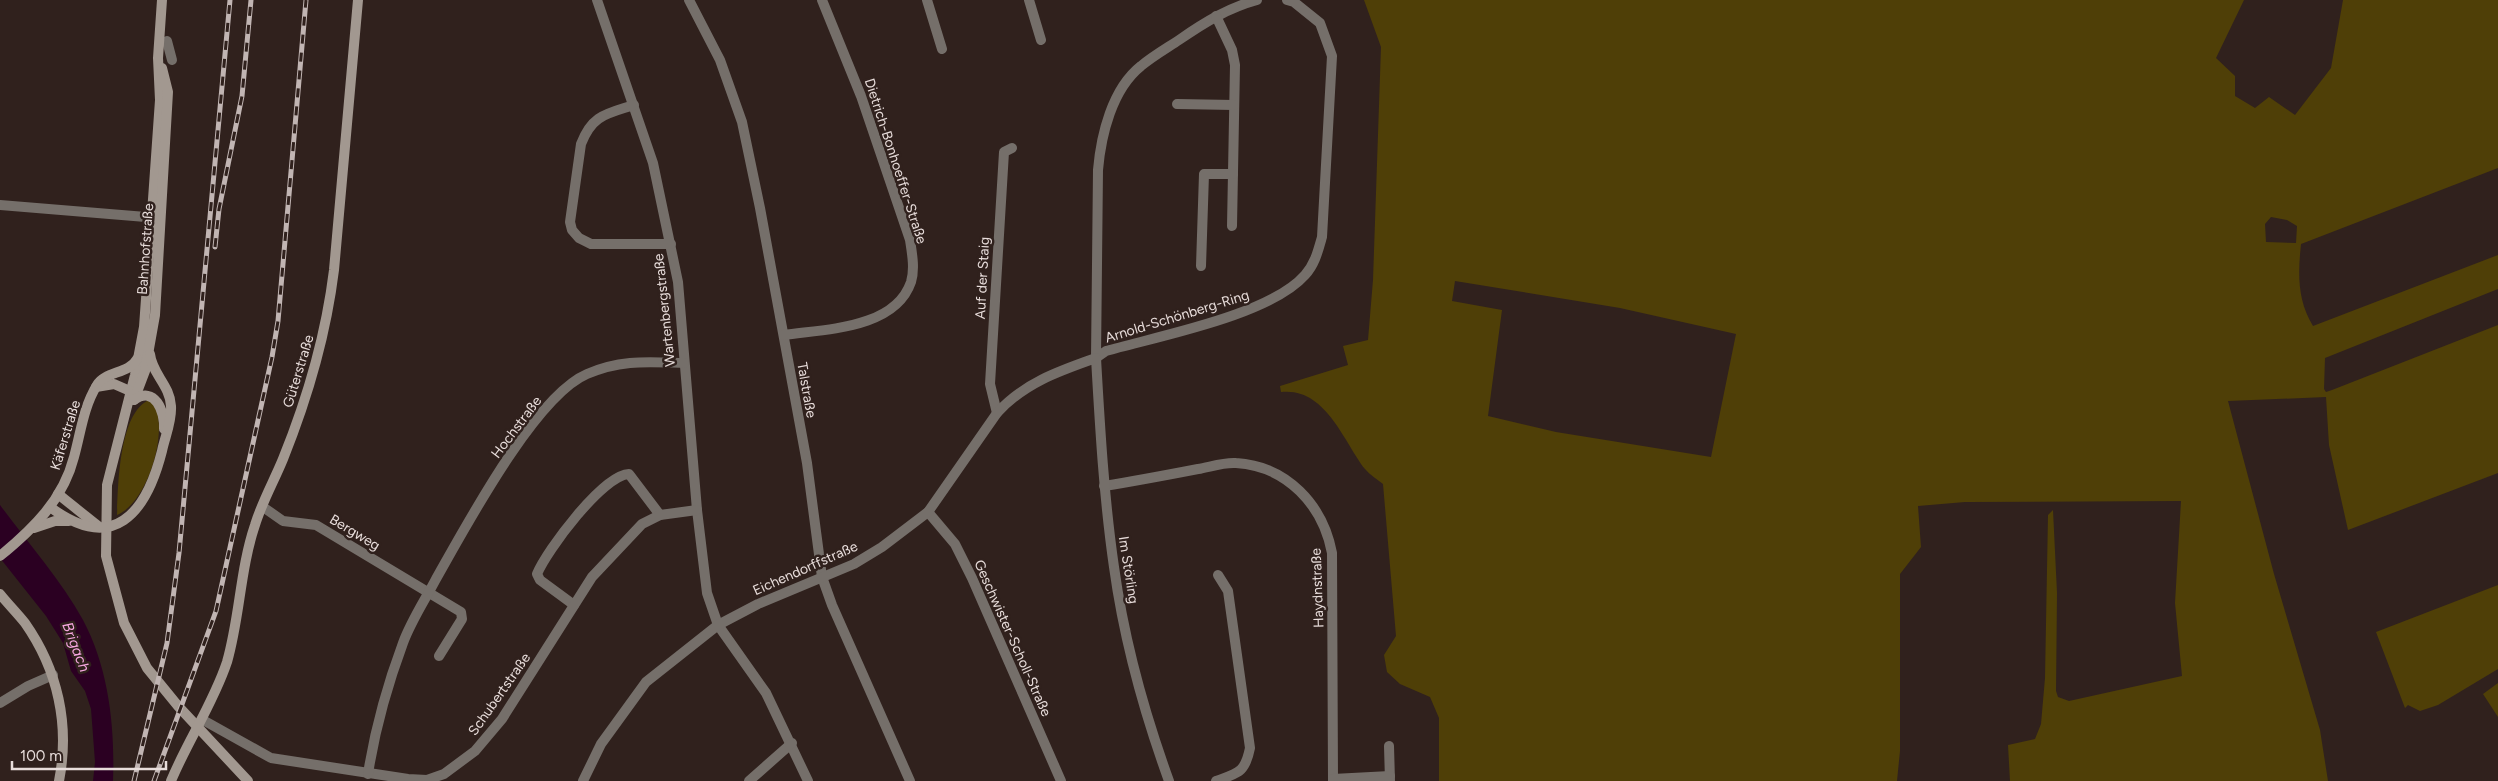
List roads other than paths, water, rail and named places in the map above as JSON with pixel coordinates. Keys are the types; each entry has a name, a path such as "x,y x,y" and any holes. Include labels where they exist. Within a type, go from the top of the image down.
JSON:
{"main road":[{"name":"Bahnhofstraße","path":"162,0 158,58 160,100 155,315 150,350 132,395 112,461 105,507 106,556 124,623 144,661 162,688 248,781"},
{"name":"Güterstraße","path":"170,781 203,720 228,659 249,545 297,424 312,379 329,313 358,0"},
{"name":"Bahnhofstraße","path":"132,395 144,327 156,218"},
{"path":"29,532 55,521 72,521 98,527 120,524 131,517 139,507 155,472 170,425 171,407 169,393 151,363 150,350"},
{"path":"95,388 99,381 134,364 139,354"},
{"path":"95,388 114,384 132,395 152,396 159,402 164,424 163,445"},
{"name":"Käferstraße","path":"0,556 29,532 50,507 58,494 68,474 85,408 95,388"},
{"path":"58,494 98,527"},
{"path":"50,507 72,521"},
{"path":"0,594 35,638 53,675 61,706 64,734 59,781"}],"street":[{"name":"Wartenbergstraße","path":"596,0 653,164 671,244 678,282 697,510 707,593 718,625 766,693 792,743 808,781"},
{"name":"Talstraße","path":"689,0 720,60 742,122 807,463 822,577 832,605 910,781"},
{"name":"Dietrich-Bonhoeffer-Straße","path":"784,335 849,325 873,318 890,309 904,297 912,280 913,261 910,240 861,96 822,0"},
{"path":"928,0 942,50"},
{"path":"1029,0 1042,40"},
{"name":"Arnold-Schönberg-Ring","path":"1096,358 1098,170 1100,140 1111,110 1126,84 1140,67 1216,16 1235,6 1257,0"},
{"name":"Arnold-Schönberg-Ring","path":"1096,358 1106,351 1242,312 1264,303 1288,290 1306,275 1316,259 1322,237 1332,56 1320,23 1294,2 1287,0"},
{"path":"1216,16 1232,50 1235,65 1232,226"},
{"path":"167,41 172,60"},
{"path":"1177,104 1234,105"},
{"path":"634,106 599,117 585,133 581,144 570,222 572,230 579,238 591,244 671,244"},
{"name":"Auf der Staig","path":"997,413 990,384 999,214 1004,152 1012,148"},
{"path":"1201,266 1204,174 1233,174"},
{"path":"0,205 156,218"},
{"name":"Eichendorffstraße","path":"583,781 601,744 646,682 718,625 758,604 854,564 882,547 928,512 997,413 1010,398 1054,372 1096,358"},
{"name":"Im Störling","path":"1096,358 1104,486 1114,567 1127,639 1146,713 1169,781"},
{"name":"Hochstraße","path":"368,774 374,739 386,691 404,641 460,535 512,452 542,412 561,392 586,374 622,362 684,363"},
{"name":"Haydnstraße","path":"1104,486 1235,462 1258,466 1283,478 1302,493 1316,510 1328,532 1332,553 1333,780 1390,779 1389,746"},
{"path":"574,605 540,580 537,574 574,516 616,478 629,474 660,515"},
{"name":"Bergweg","path":"263,507 283,521 316,525 429,593"},
{"name":"Schubertstraße","path":"203,720 271,758 368,774 427,780 454,769 475,751 502,718 592,577 620,546 642,524 660,515 697,510"},
{"name":"Geschwister-Scholl-Straße","path":"928,512 955,544 972,578 1062,781"},
{"path":"1216,781 1239,773 1247,764 1250,748 1228,591 1218,575"},
{"path":"429,593 461,612 462,618 439,656"},
{"path":"0,703 28,686 53,675"},
{"path":"749,781 792,743"}],"water":[{"name":"Brigach","path":"0,505 65,590 92,639 104,678 111,719 113,781 93,781 95,762 91,709 85,691 71,671 63,643 46,616 0,558"}],"railway":[{"path":"134,781 167,643 179,553 230,0"},
{"path":"215,247 219,209 242,96 251,0"},
{"path":"154,781 216,611 272,357 278,321 306,0"}]}
